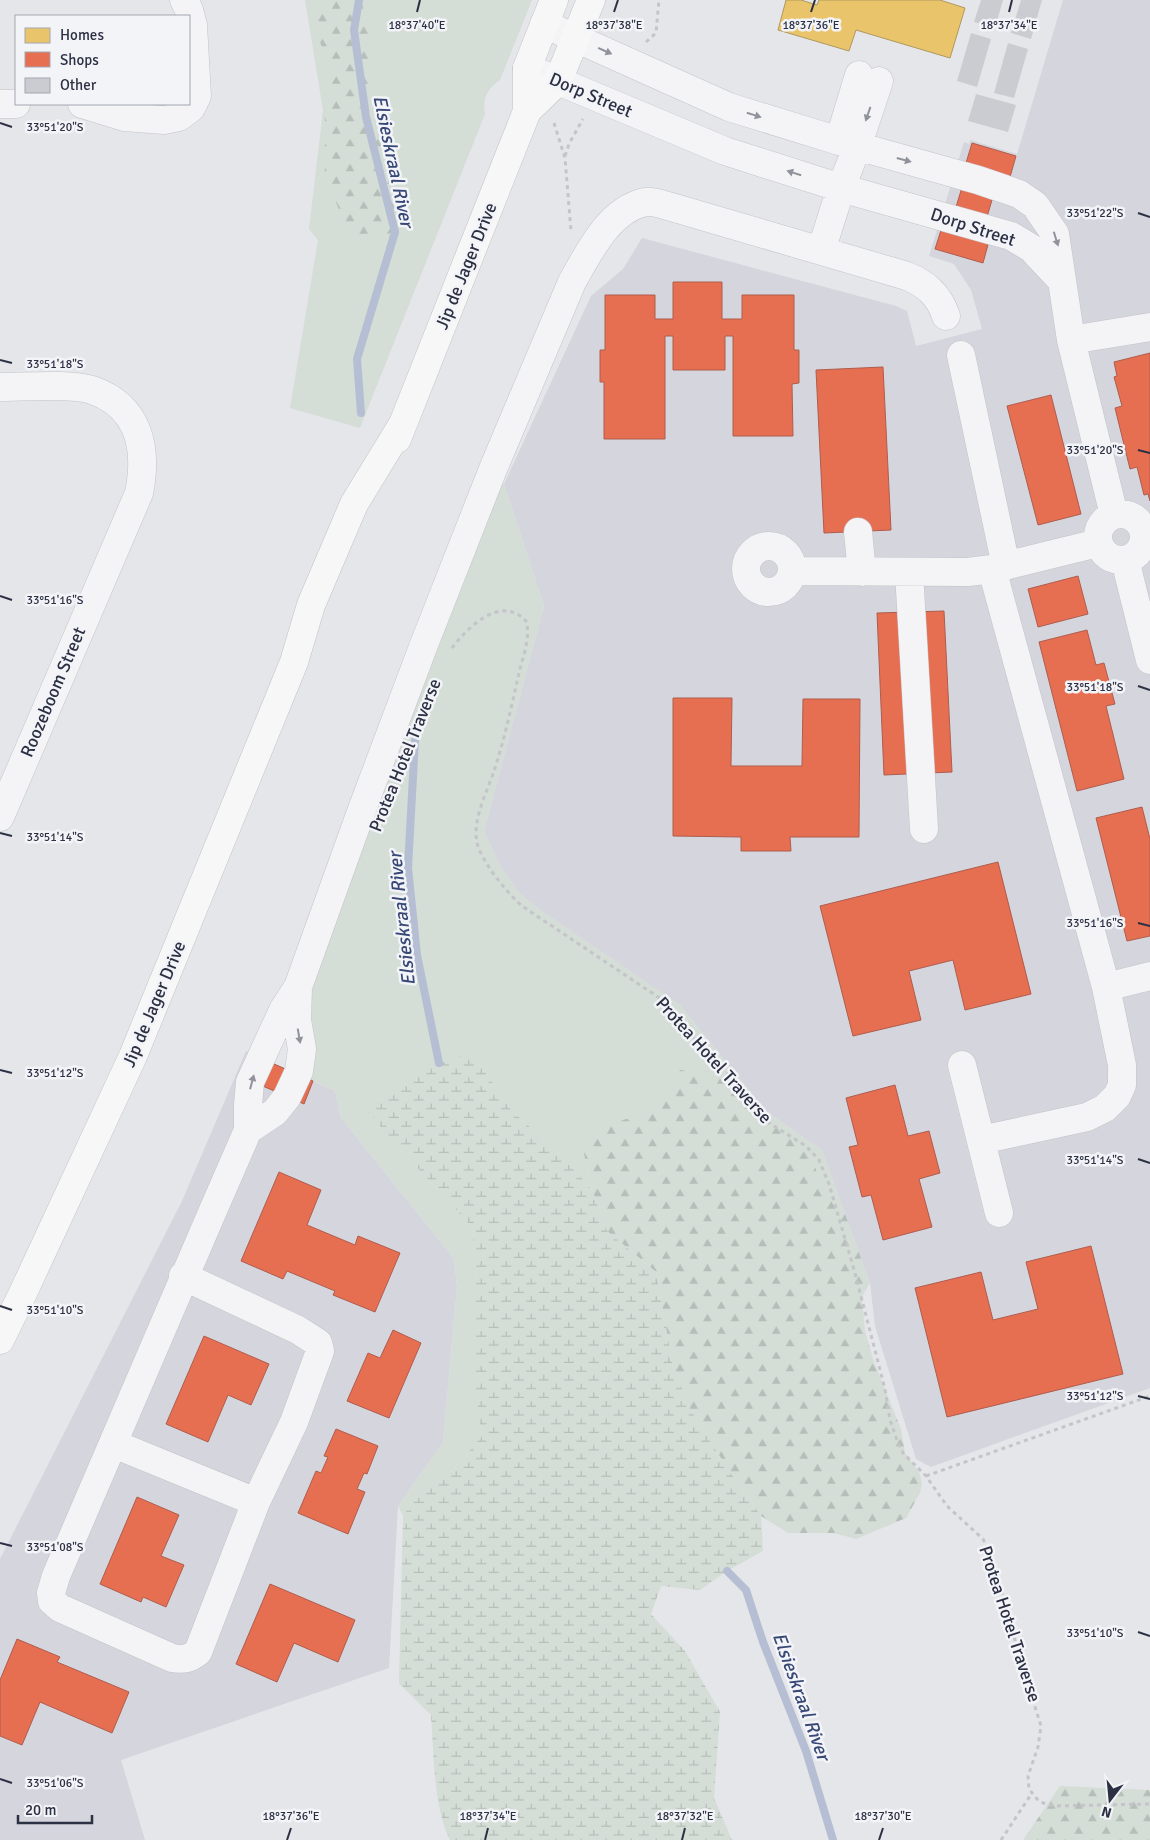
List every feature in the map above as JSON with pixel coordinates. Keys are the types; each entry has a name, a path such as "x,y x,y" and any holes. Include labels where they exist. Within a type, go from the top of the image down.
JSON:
{"main road":[{"name":"Jip de Jager Drive","path":"527,111 558,81 591,0"},
{"name":"Jip de Jager Drive","path":"0,1340 134,1056 294,662 311,604 354,504 404,422 527,111 527,68 549,12"}],"street":[{"path":"85,105 124,117 164,120 179,116 191,108 197,96 193,25 184,0"},
{"path":"549,12 576,38 729,107 848,144 978,180 1018,194 1035,204 1055,234 1071,340 1114,515"},
{"name":"Dorp Street","path":"527,68 725,151 841,188 1011,236 1031,248 1062,281"},
{"path":"821,251 841,188 848,144 869,78"},
{"path":"0,104 15,104"},
{"path":"184,1276 298,1330 318,1344 320,1350 298,1412 256,1502 198,1652 191,1658 182,1659 172,1658 60,1608 52,1601 51,1593 56,1576 114,1444 184,1276 248,1130 250,1082 283,1010 298,987 382,757 493,469 572,282 592,246 628,208 647,202 678,208 919,281 937,297 946,316"},
{"path":"1071,340 1150,327"},
{"path":"961,355 999,568 1106,987 1122,1065 1122,1085 1117,1096 1105,1108 1087,1117 982,1140"},
{"name":"Roozeboom Street","path":"0,387 75,387 91,389 114,400 124,409 136,425 143,451 142,479 139,493 0,817"},
{"path":"1122,514 1136,520 1144,532 1144,540 1138,553 1125,560 1112,558 1101,550 1098,543 1099,530 1103,523 1114,515 1122,514"},
{"path":"858,532 862,572"},
{"path":"793,572 968,572 999,568 1098,543"},
{"path":"1125,560 1150,660"},
{"path":"909,572 924,829"},
{"path":"1106,987 1150,976"},
{"path":"248,1130 275,1112 288,1097 299,1072 302,1049 297,1020 298,987"},
{"path":"962,1065 999,1213"},
{"path":"114,1444 256,1502"}],"path":[{"path":"656,33 660,0"},
{"path":"565,158 569,144 586,114"},
{"path":"554,123 565,158 571,239"},
{"name":"Protea Hotel Traverse","path":"448,653 466,631 483,618 497,611 514,612 526,620 527,634 514,693 495,768 482,801 476,839 479,849 506,891 516,901 658,997 678,1017 702,1048 737,1084 761,1118 806,1146 815,1154 824,1172 836,1206 885,1389 891,1425 903,1453 926,1476 947,1506 983,1539 992,1557 1041,1726 1038,1747 1028,1776 1028,1783 1032,1794"},
{"path":"926,1476 1150,1396"},
{"path":"1001,1840 1032,1794 1043,1803 1055,1806 1150,1804"}],"shaded area":[{"path":"1063,0 1150,0 1150,1388 931,1467 916,1459 875,1326 870,1283 822,1150 767,1112 680,1005 540,910 520,894 501,868 484,831 544,606 504,484 591,296 623,269 642,238 896,306 907,311 916,346 982,329 971,290 954,264 929,256 964,142 969,144 970,140 1017,154"},
{"path":"246,1051 335,1091 341,1118 454,1259 457,1287 443,1442 398,1506 389,1668 121,1760 145,1840 0,1840 0,1559 182,1201"}],"green space":[{"path":"305,0 532,0 500,80 492,87 485,99 485,114 360,428 290,408 318,240 309,229 323,110"},
{"path":"312,0 361,0 376,58 366,100 366,117 386,129 405,224 393,232 380,236 353,233 341,215 325,174 324,152 327,130 323,110 329,89 329,66 314,26"},
{"path":"500,482 504,484 544,606 484,831 501,868 520,894 540,910 680,1005 767,1112 822,1150 839,1197 821,1187 815,1169 801,1147 742,1102 680,1070 667,1093 642,1121 626,1119 584,1154 592,1190 563,1157 511,1110 484,1070 468,1054 431,1066 389,1137 472,1227 476,1283 476,1396 482,1436 452,1471 412,1503 403,1516 398,1506 443,1442 457,1287 454,1259 341,1118 335,1091 307,1078 303,1005"},
{"path":"468,1054 484,1070 511,1110 563,1157 592,1190 607,1231 656,1272 673,1367 690,1409 729,1471 761,1516 763,1551 727,1571 700,1590 661,1586 651,1614 685,1651 720,1712 714,1798 732,1840 450,1840 444,1826 435,1779 431,1715 399,1683 403,1516 412,1503 452,1471 482,1436 476,1396 476,1283 472,1227 389,1137 368,1111 388,1092 431,1066"},
{"path":"680,1070 707,1072 718,1077 749,1108 797,1142 810,1156 816,1169 818,1180 824,1189 839,1197 870,1283 862,1297 865,1331 874,1362 901,1429 905,1453 919,1472 922,1483 920,1493 906,1518 856,1539 834,1533 788,1533 761,1516 729,1471 690,1409 673,1367 656,1272 607,1231 592,1190 584,1154 593,1132 626,1119 642,1120 667,1093"},
{"path":"1060,1786 1150,1790 1150,1840 1023,1840"}],"building: Homes":[{"path":"786,0 801,0 817,5 819,0 940,0 965,8 950,58 856,30 849,51 778,30"}],"building: Shops":[{"path":"972,143 1016,156 1010,177 966,163"},
{"path":"966,174 997,183 984,227 953,217"},
{"path":"942,227 989,241 983,263 935,249"},
{"path":"673,282 722,282 722,319 742,319 742,295 794,295 794,350 799,350 799,383 792,384 793,436 733,436 733,336 725,336 725,370 673,370 673,336 665,336 665,439 604,439 604,382 600,382 600,350 605,350 605,295 655,295 655,319 673,319"},
{"path":"1150,353 1150,501 1148,494 1144,495 1137,467 1130,469 1115,408 1122,406 1114,377 1117,376 1114,362"},
{"path":"883,367 891,530 824,533 816,370"},
{"path":"1051,395 1081,514 1038,525 1007,406"},
{"path":"1078,576 1088,614 1038,627 1028,589"},
{"path":"944,611 952,772 884,775 877,613"},
{"path":"1087,630 1096,665 1104,663 1115,704 1106,706 1124,779 1077,791 1039,642"},
{"path":"673,698 732,698 731,766 802,766 803,699 860,699 859,837 790,837 791,851 741,851 741,837 673,836"},
{"path":"1142,807 1150,839 1150,936 1127,941 1096,818"},
{"path":"998,862 1031,994 965,1010 953,960 909,971 921,1020 853,1036 820,906"},
{"path":"258,1057 313,1081 304,1104 249,1080"},
{"path":"895,1085 908,1136 929,1131 940,1173 919,1179 932,1227 883,1240 871,1195 862,1197 849,1147 858,1145 846,1098"},
{"path":"279,1172 321,1190 307,1225 355,1245 358,1236 400,1253 375,1312 333,1295 335,1291 287,1271 283,1279 241,1261"},
{"path":"1091,1246 1123,1374 947,1417 915,1288 981,1272 993,1320 1038,1309 1026,1262"},
{"path":"393,1330 421,1343 389,1418 347,1401 368,1353 380,1358"},
{"path":"204,1336 269,1364 251,1405 228,1395 208,1442 166,1424"},
{"path":"336,1429 378,1446 367,1474 364,1473 357,1489 365,1492 348,1534 298,1513 316,1471 321,1473 328,1457 324,1456"},
{"path":"137,1497 179,1515 161,1556 184,1565 166,1607 143,1597 141,1602 100,1584"},
{"path":"270,1584 355,1620 338,1662 294,1643 277,1682 236,1664"},
{"path":"17,1639 60,1657 57,1662 129,1692 112,1733 40,1702 22,1745 0,1736 0,1680"}],"building: Other":[{"path":"981,0 1003,0 995,28 974,22"},
{"path":"1021,0 1042,0 1031,39 1011,33"},
{"path":"971,33 991,39 977,87 957,81"},
{"path":"1008,43 1028,49 1014,98 994,93"},
{"path":"976,94 1016,105 1008,132 968,121"}],"waterway":[{"name":"Elsieskraal River","path":"359,0 354,30 366,117 395,232 357,359 361,413"},
{"name":"Elsieskraal River","path":"415,740 408,868 417,955 439,1063"},
{"name":"Elsieskraal River","path":"727,1571 746,1590 763,1642 806,1751 833,1840"}]}
